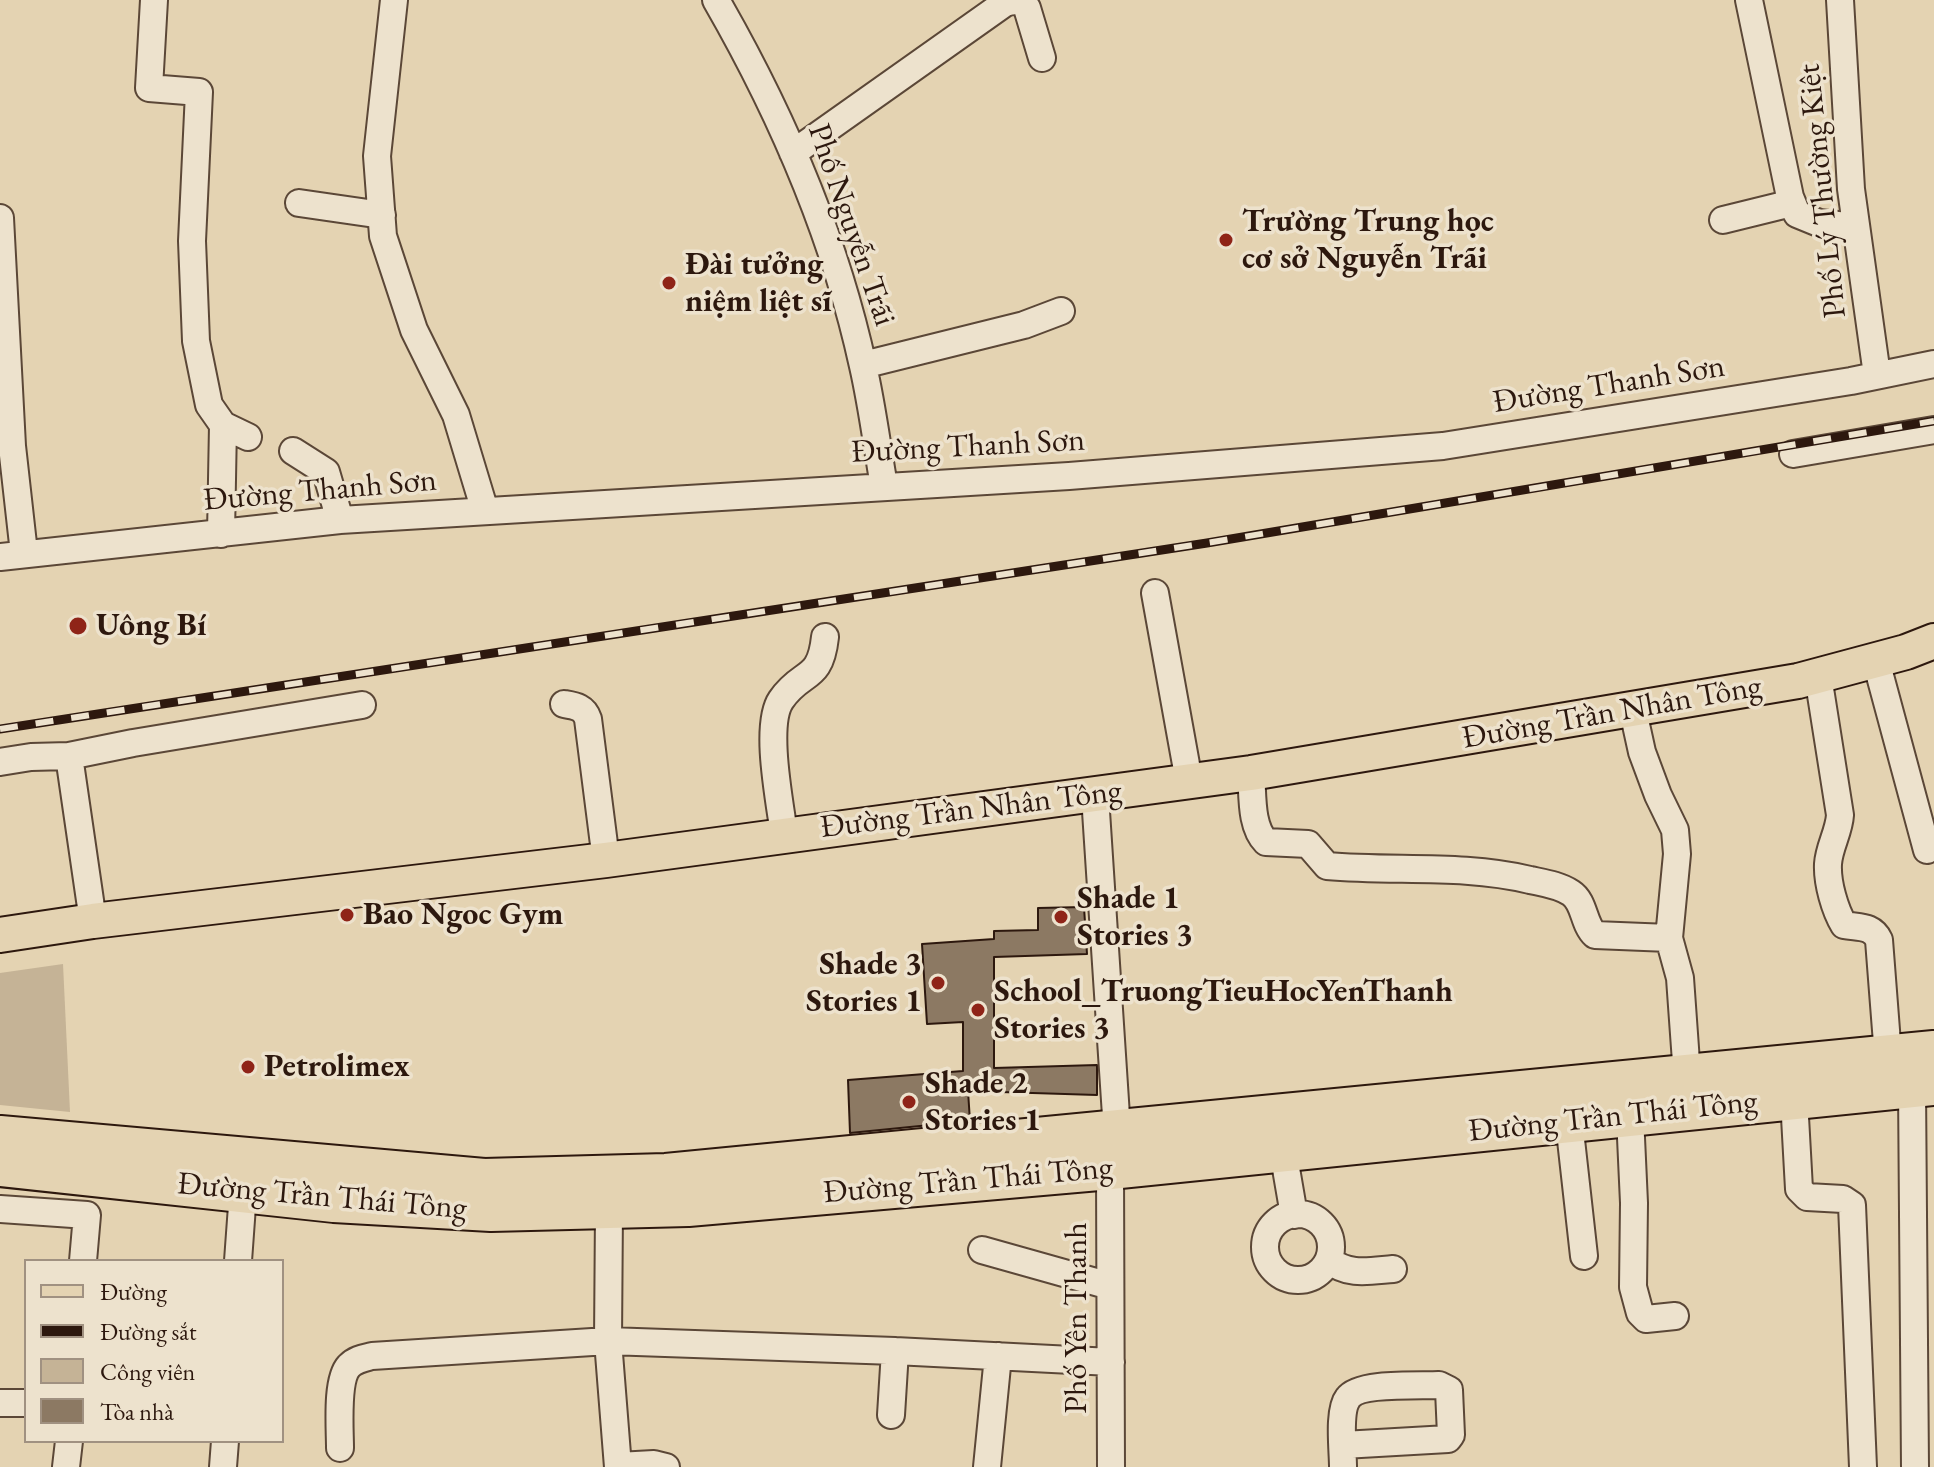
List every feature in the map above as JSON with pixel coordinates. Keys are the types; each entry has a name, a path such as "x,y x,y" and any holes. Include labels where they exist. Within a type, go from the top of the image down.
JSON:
{"highway":[{"name":"Đường Trần Thái Tông","path":"1114,1150 1283,1151 1630,1116 1780,1089 1888,1056 1934,1051"},
{"name":"Đường Trần Thái Tông","path":"0,1136 484,1179 666,1174 840,1175 1114,1150 1687,1076 1780,1089 1923,1102"},
{"name":"Đường Trần Thái Tông","path":"0,1166 334,1202 491,1211 688,1206 840,1175"}],"main road":[{"name":"Đường Trần Nhân Tông","path":"0,935 93,921 606,860 1251,773 1633,711 1818,676 1934,641"}],"street":[{"path":"154,0 149,88 199,92 192,241 196,341 209,405 223,425 248,437"},
{"path":"394,0 377,156 383,236 414,330 456,415 485,511"},
{"path":"793,153 1005,3 1015,0 1027,8 1042,58"},
{"path":"1749,0 1792,203 1797,214 1819,223 1856,227"},
{"name":"Phố Lý Thường Kiệt","path":"1840,0 1851,189 1877,375"},
{"name":"Phố Nguyễn Trãi","path":"723,3 777,115 833,258 863,365 884,486"},
{"path":"299,203 382,215"},
{"path":"1723,220 1792,203"},
{"path":"0,218 3,364 12,446 12,555"},
{"path":"863,365 1024,325 1061,311"},
{"name":"Đường Thanh Sơn","path":"12,555 340,520 1069,476 1443,446 1934,364"},
{"path":"221,534 223,425"},
{"path":"1793,454 1934,430"},
{"path":"293,451 326,472 340,520"},
{"path":"1155,593 1189,781"},
{"path":"784,834 775,767 774,716 781,699 818,667 823,658 825,637"},
{"path":"1876,661 1927,850"},
{"path":"1818,676 1840,815 1839,831 1828,863 1830,883 1844,925 1867,928 1876,933 1879,940 1888,1056"},
{"path":"564,704 579,707 588,719 606,860"},
{"path":"0,762 69,756 362,705"},
{"path":"1633,711 1642,752 1675,830 1677,854 1669,938 1680,978 1687,1076"},
{"path":"69,756 93,921"},
{"path":"1251,773 1256,822 1260,836 1266,842 1308,844 1327,866 1468,869 1513,875 1574,894 1588,928 1595,935 1669,938"},
{"name":"Phố Yên Thanh","path":"1095,796 1114,1150 1110,1286 1111,1467"},
{"path":"1780,1089 1799,1189 1807,1197 1843,1199 1852,1205 1863,1467"},
{"path":"1915,1467 1923,1102"},
{"path":"1630,1116 1634,1203 1633,1287 1640,1313 1646,1319 1675,1316"},
{"path":"1569,1122 1584,1256"},
{"path":"1283,1151 1294,1215"},
{"path":"238,1259 243,1192"},
{"path":"0,1209 87,1215 83,1259"},
{"path":"609,1209 608,1341 618,1466 654,1464 666,1467"},
{"path":"1294,1215 1307,1216 1323,1225 1331,1242 1329,1260 1317,1275 1308,1279 1290,1279 1274,1269 1266,1253 1268,1234 1280,1220 1294,1215"},
{"path":"982,1250 1110,1286"},
{"path":"1329,1260 1339,1269 1360,1272 1393,1269"},
{"path":"340,1448 342,1384 347,1368 356,1360 372,1356 608,1341 1111,1362"},
{"path":"891,1415 895,1351"},
{"path":"987,1467 998,1356"},
{"path":"0,1403 24,1403"},
{"path":"66,1467 69,1443"},
{"path":"223,1467 225,1443"}],"green space":[{"path":"63,964 70,1112 0,1105 0,973"}],"building":[{"path":"1084,907 1087,954 994,957 994,1068 1097,1065 1097,1095 968,1091 970,1121 850,1133 848,1080 963,1071 963,1022 927,1024 922,944 994,939 994,931 1038,930 1038,908"}],"railway":[{"path":"0,729 1207,543 1934,421"}],"place":[{"name":"Trường Trung học cơ sở Nguyễn Trãi","path":"1226,240"},
{"name":"Đài tưởng niệm liệt sĩ","path":"669,283"},
{"name":"Uông Bí","path":"78,626"},
{"name":"Bao Ngoc Gym","path":"347,915"},
{"name":"Shade 1 Stories 3","path":"1061,917"},
{"name":"Shade 3 Stories 1","path":"938,983"},
{"name":"School_TruongTieuHocYenThanh Stories 3","path":"978,1010"},
{"name":"Petrolimex","path":"248,1067"},
{"name":"Shade 2 Stories 1","path":"909,1102"}]}
